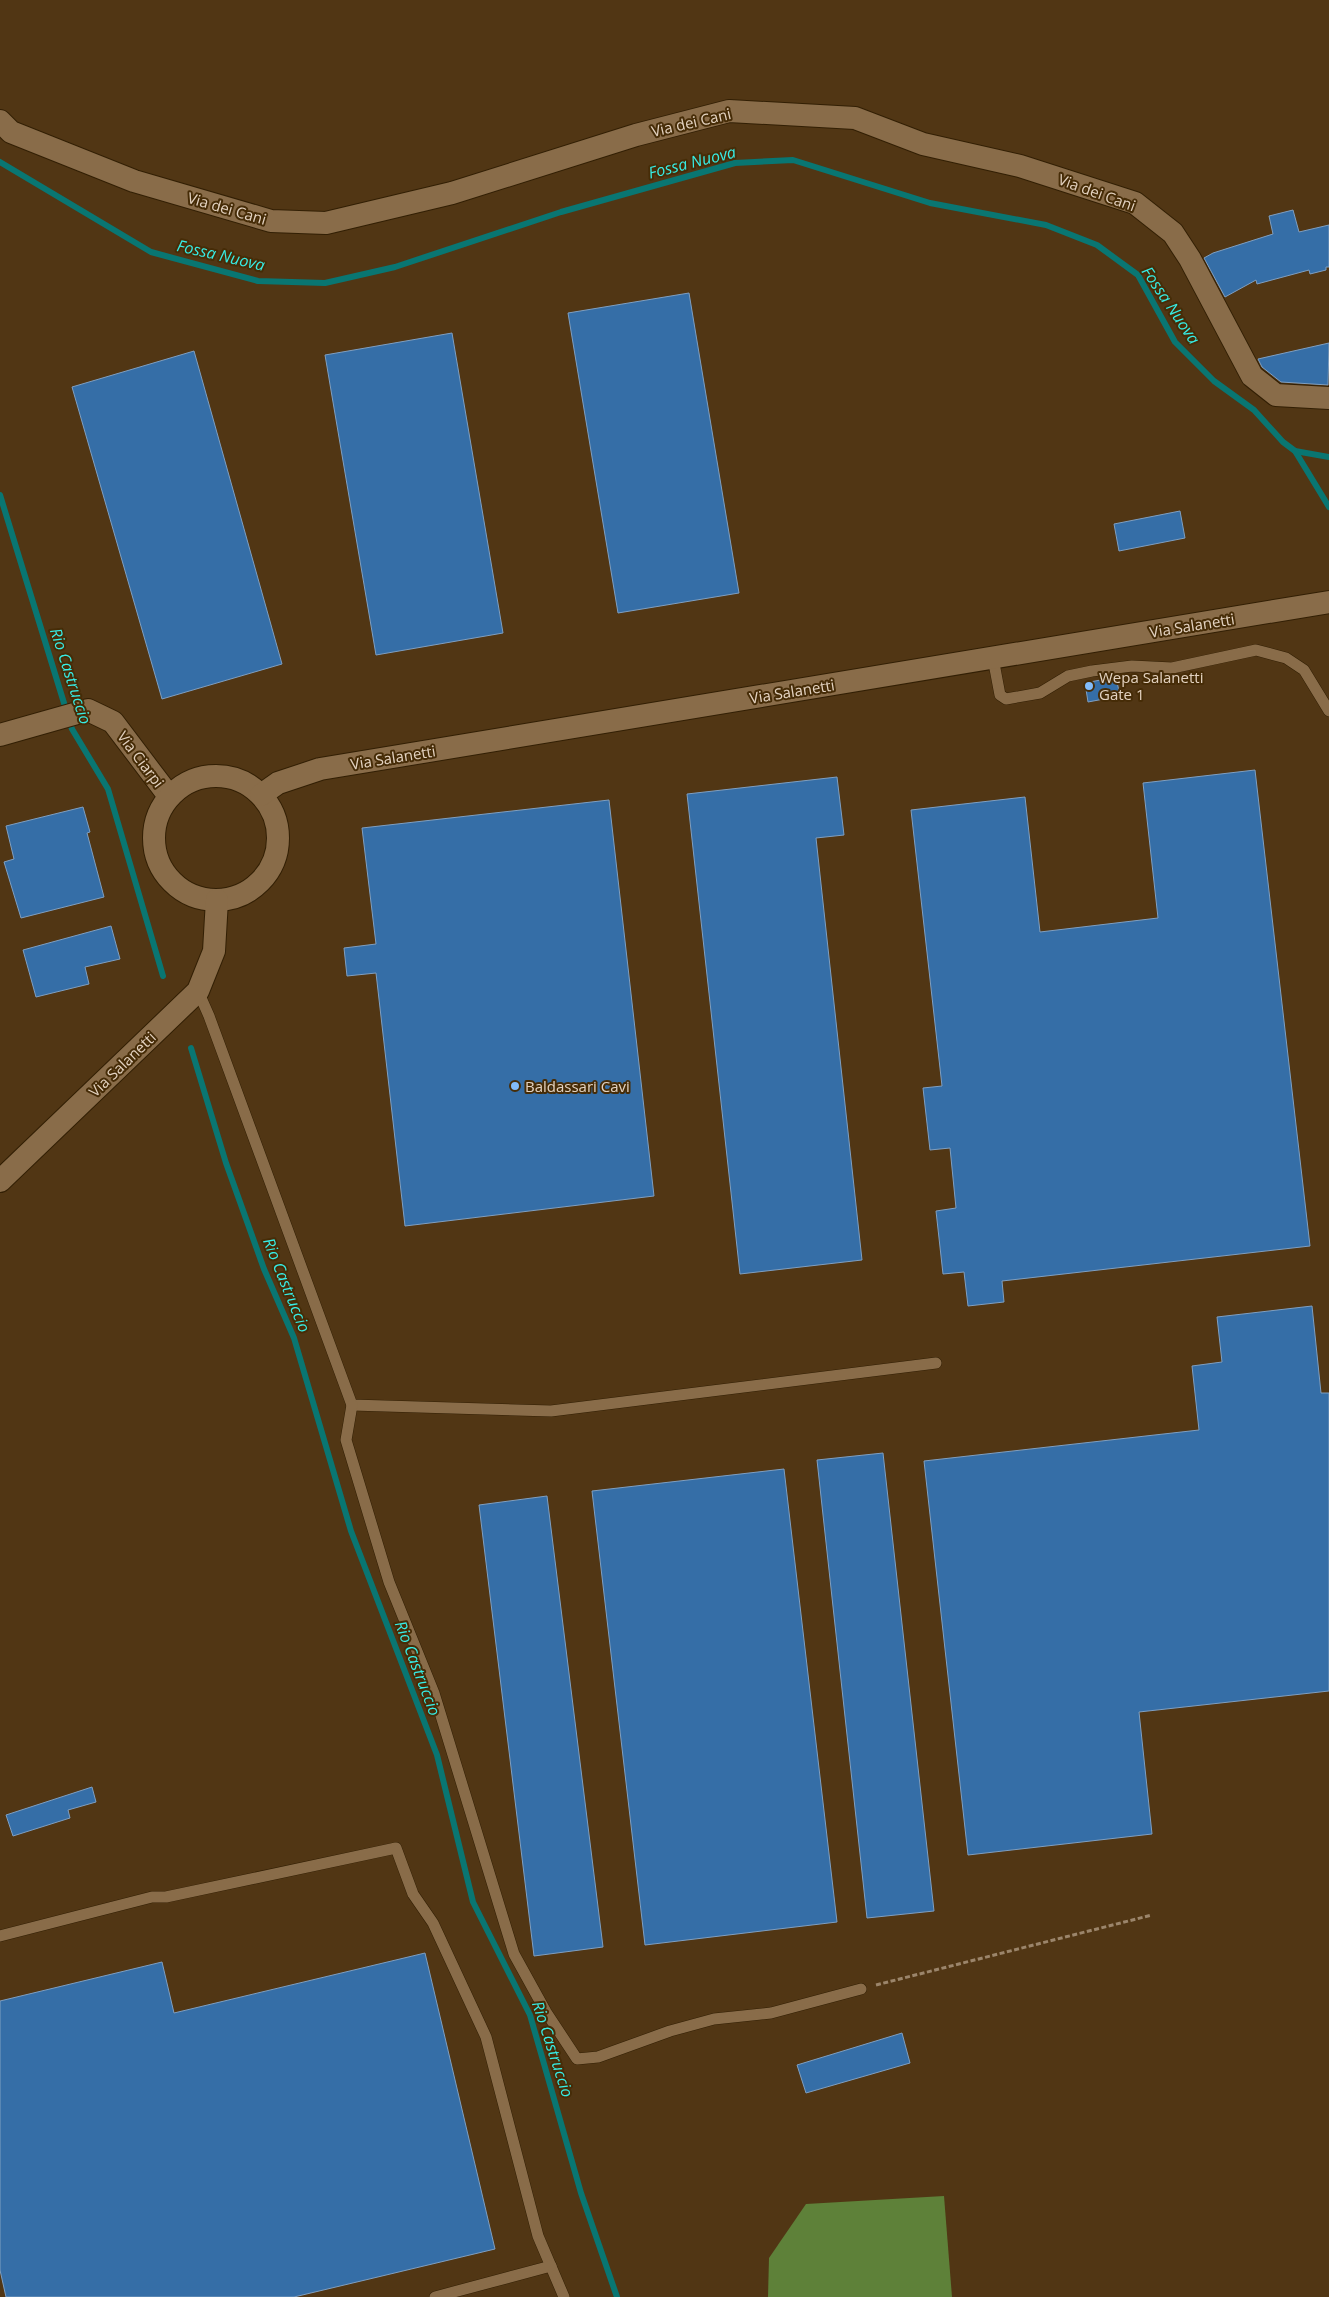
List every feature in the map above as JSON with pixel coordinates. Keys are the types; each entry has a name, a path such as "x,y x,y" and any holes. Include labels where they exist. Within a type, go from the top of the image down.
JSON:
{"street":[{"name":"Via dei Cani","path":"0,122 11,132 134,181 271,221 326,223 452,193 636,135 730,110 855,118 923,144 1020,166 1135,203 1173,233 1190,259 1252,376 1276,394 1329,398"},
{"name":"Via Salanetti","path":"261,795 278,783 320,769 1329,602"},
{"name":"Via Ciarpi","path":"0,735 88,710 113,722 170,796"},
{"path":"205,776 225,776 245,782 261,795 273,812 278,831 277,852 271,865 255,886 237,896 217,900 196,897 178,888 161,867 156,854 154,834 158,814 170,796 185,784 205,776"},
{"name":"Via Salanetti","path":"0,1182 198,991 214,951 217,900"}],"lane":[{"path":"993,658 1000,695 1006,699 1040,693 1068,676 1132,666 1172,668 1256,650 1286,658 1304,670 1329,711"},
{"path":"198,991 209,1016 352,1406 346,1440 389,1582 434,1694 514,1954 546,2012 577,2060 598,2057 714,2019 771,2013 861,1989"},
{"path":"352,1406 551,1411 936,1363"},
{"path":"0,1936 152,1897 166,1897 396,1848 413,1894 433,1923 486,2038 538,2236 564,2297"},
{"path":"435,2297 550,2266"}],"path":[{"path":"861,1989 1152,1915"}],"green space":[{"path":"944,2196 952,2297 768,2297 769,2258 806,2204"}],"building":[{"path":"1293,210 1299,232 1329,225 1329,267 1326,267 1326,270 1310,274 1309,270 1257,284 1256,280 1225,297 1204,258 1213,253 1273,234 1269,216"},
{"path":"689,293 739,593 618,613 568,313"},
{"path":"452,333 503,633 376,655 325,355"},
{"path":"1329,343 1328,385 1281,382 1262,367 1258,359"},
{"path":"194,351 282,664 162,699 72,387"},
{"path":"1180,511 1185,538 1119,551 1114,524"},
{"path":"1116,677 1120,696 1088,702 1085,683"},
{"path":"1255,770 1310,1246 1002,1281 1004,1302 968,1306 964,1272 943,1274 936,1211 956,1208 950,1148 930,1150 923,1088 942,1086 911,810 1025,797 1040,932 1158,918 1143,783"},
{"path":"837,777 844,835 816,838 862,1260 740,1274 687,794"},
{"name":"Baldassari Cavi","path":"609,800 654,1196 405,1226 376,973 347,976 344,948 376,944 362,828"},
{"path":"83,807 90,832 87,833 104,897 21,918 4,862 14,859 6,826"},
{"path":"111,926 120,959 85,967 89,984 36,997 23,950"},
{"path":"1312,1306 1321,1393 1329,1393 1329,1691 1139,1712 1152,1834 968,1855 924,1461 1199,1430 1192,1366 1222,1362 1217,1317"},
{"path":"883,1453 934,1911 867,1918 817,1460"},
{"path":"784,1469 837,1922 645,1945 592,1491"},
{"path":"547,1496 603,1947 534,1956 479,1505"},
{"path":"92,1787 96,1802 68,1810 70,1818 13,1836 6,1815"},
{"path":"425,1953 495,2249 294,2297 6,2297 0,2270 0,2001 162,1962 174,2013"},
{"path":"902,2033 910,2063 806,2093 797,2065"}],"waterway":[{"name":"Fossa Nuova","path":"0,162 151,252 258,281 325,283 395,267 561,212 735,163 793,160 930,203 1046,225 1097,245 1138,275 1175,342 1214,381 1254,410 1283,442 1295,451 1329,457"},
{"path":"1295,451 1329,507"},
{"name":"Rio Castruccio","path":"0,495 72,729 108,789 163,976"},
{"name":"Rio Castruccio","path":"191,1048 226,1163 264,1269 294,1338 351,1531 437,1755 473,1902 530,2015 581,2193 617,2297"}],"place":[{"name":"Wepa Salanetti Gate 1","path":"1089,686"},
{"name":"Baldassari Cavi","path":"515,1086"}]}
